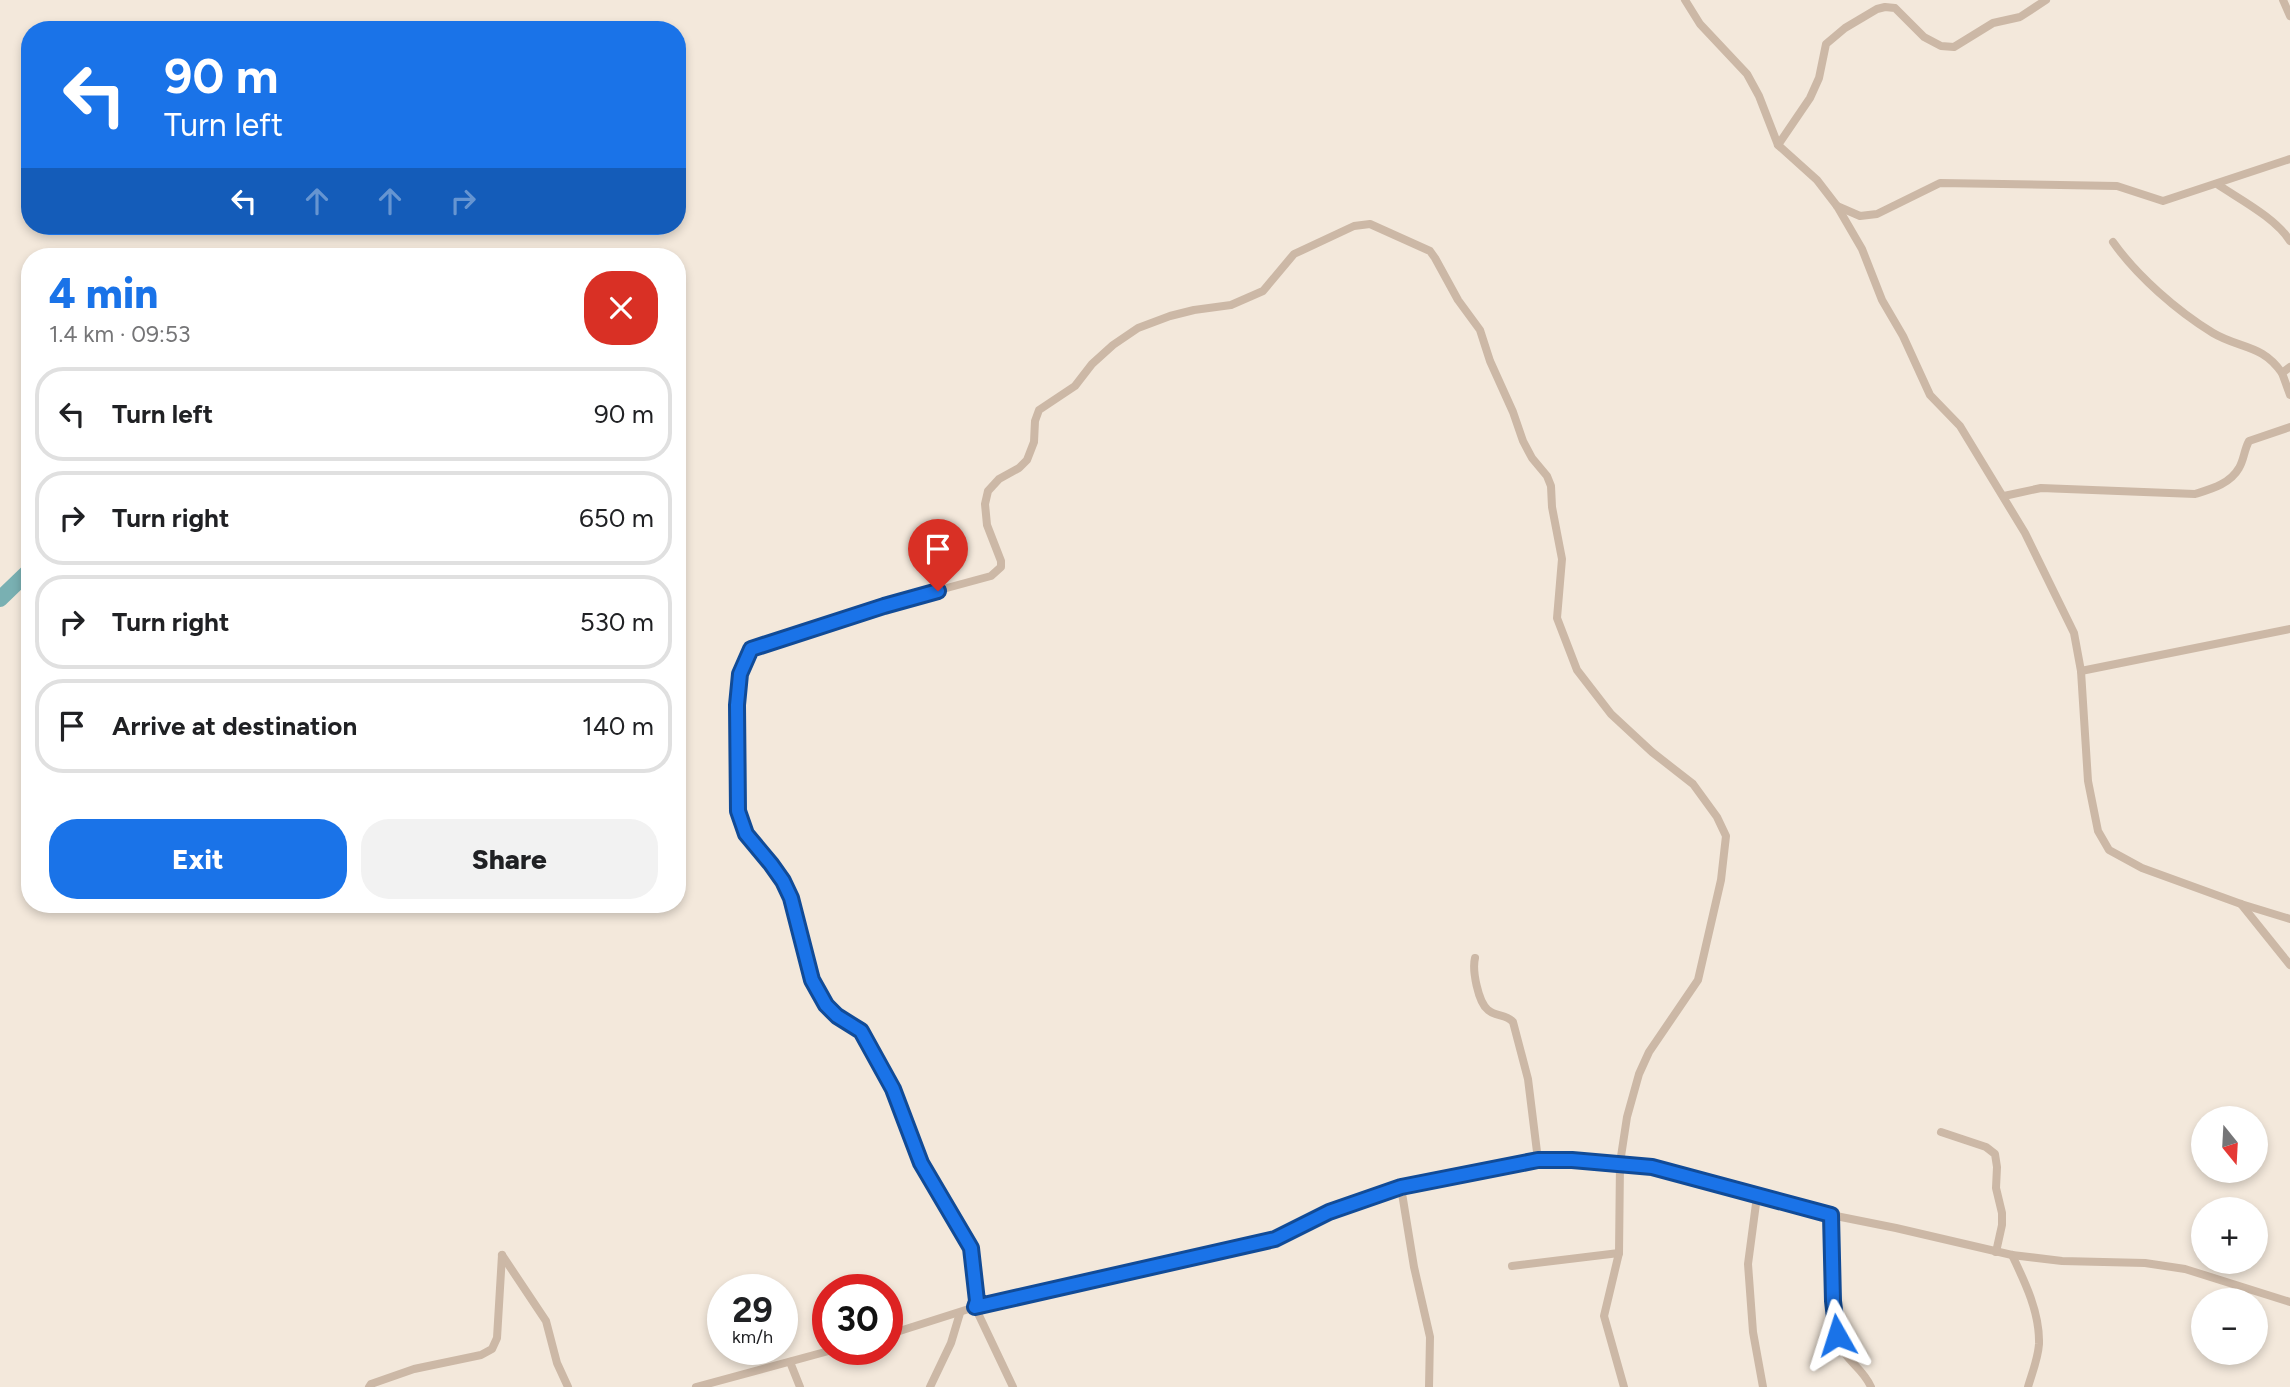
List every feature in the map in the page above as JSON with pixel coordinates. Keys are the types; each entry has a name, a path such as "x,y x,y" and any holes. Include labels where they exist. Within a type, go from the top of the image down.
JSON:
{"street":[{"path":"1685,0 1700,24 1747,74 1778,145 1817,180 1837,206 1861,249 1882,300 1930,395 1960,426 2025,533 2074,633 2081,671 2088,781 2098,831 2109,850 2142,868 2290,919"},
{"path":"1778,145 1810,98 1819,78 1826,44 1845,28 1877,9 1895,8 1924,37 1941,46 1954,47 1993,23 2020,17 2046,0"},
{"path":"2283,0 2290,16"},
{"path":"1837,206 1860,216 1877,214 1940,183 2118,186 2163,201 2290,159"},
{"path":"2217,184 2269,220 2285,233 2290,241"},
{"path":"1013,1387 975,1307 977,1301 971,1248 921,1163 893,1089 861,1031 837,1016 818,992 812,980 791,898 783,881 746,834 741,823 738,811 737,705 744,660 751,649 762,643 991,576 1000,568 1002,561 987,525 985,504 988,491 993,484 1027,460 1034,442 1037,414 1042,407 1074,386 1100,356 1138,328 1170,316 1231,305 1249,298 1263,291 1294,254 1354,226 1370,224 1430,251 1458,300 1480,330 1523,441 1551,486 1552,507 1562,559 1557,618 1577,670 1611,714 1652,752 1693,784 1717,817 1726,836 1721,880 1698,980 1650,1052 1639,1074 1627,1117 1620,1163 1619,1253 1604,1316 1624,1387"},
{"path":"2113,242 2132,267 2174,305 2220,336 2249,346 2273,360 2282,373 2290,394"},
{"path":"2282,373 2290,367"},
{"path":"2004,496 2041,488 2195,494 2212,489 2230,479 2238,470 2249,441 2290,427"},
{"path":"2081,671 2290,629"},
{"path":"2241,904 2290,965"},
{"path":"1475,958 1473,966 1476,982 1485,1007 1490,1012 1509,1017 1513,1021 1532,1101 1538,1160"},
{"path":"1941,1132 1986,1147 1995,1154 1996,1188 2002,1213 1996,1252"},
{"path":"903,1330 975,1307 1275,1239 1329,1212 1401,1187 1538,1160 1652,1167 1831,1215 1996,1252 2062,1261 2145,1263 2185,1269 2290,1302"},
{"path":"1401,1187 1414,1267 1430,1337 1429,1387"},
{"path":"1757,1196 1748,1264 1753,1332 1763,1387"},
{"path":"1831,1215 1833,1301 1837,1335 1847,1358 1865,1374 1871,1387"},
{"path":"1512,1266 1619,1253"},
{"path":"369,1387 414,1368 481,1355 492,1349 499,1324 502,1255 546,1321 568,1387"},
{"path":"2012,1255 2029,1291 2039,1341 2028,1387"},
{"path":"930,1387 951,1343 960,1313"},
{"path":"696,1387 779,1365"},
{"path":"791,1365 800,1387"}],"waterway":[{"path":"0,599 21,579"}],"route":[{"path":"938,591 762,643 751,649 740,674 737,705 738,811 746,834 783,881 791,898 812,980 818,992 837,1016 861,1031 893,1089 921,1163 971,1248 977,1301 975,1307 1275,1239 1329,1212 1401,1187 1538,1160 1572,1160 1652,1167 1831,1215 1833,1301 1837,1335"}]}
